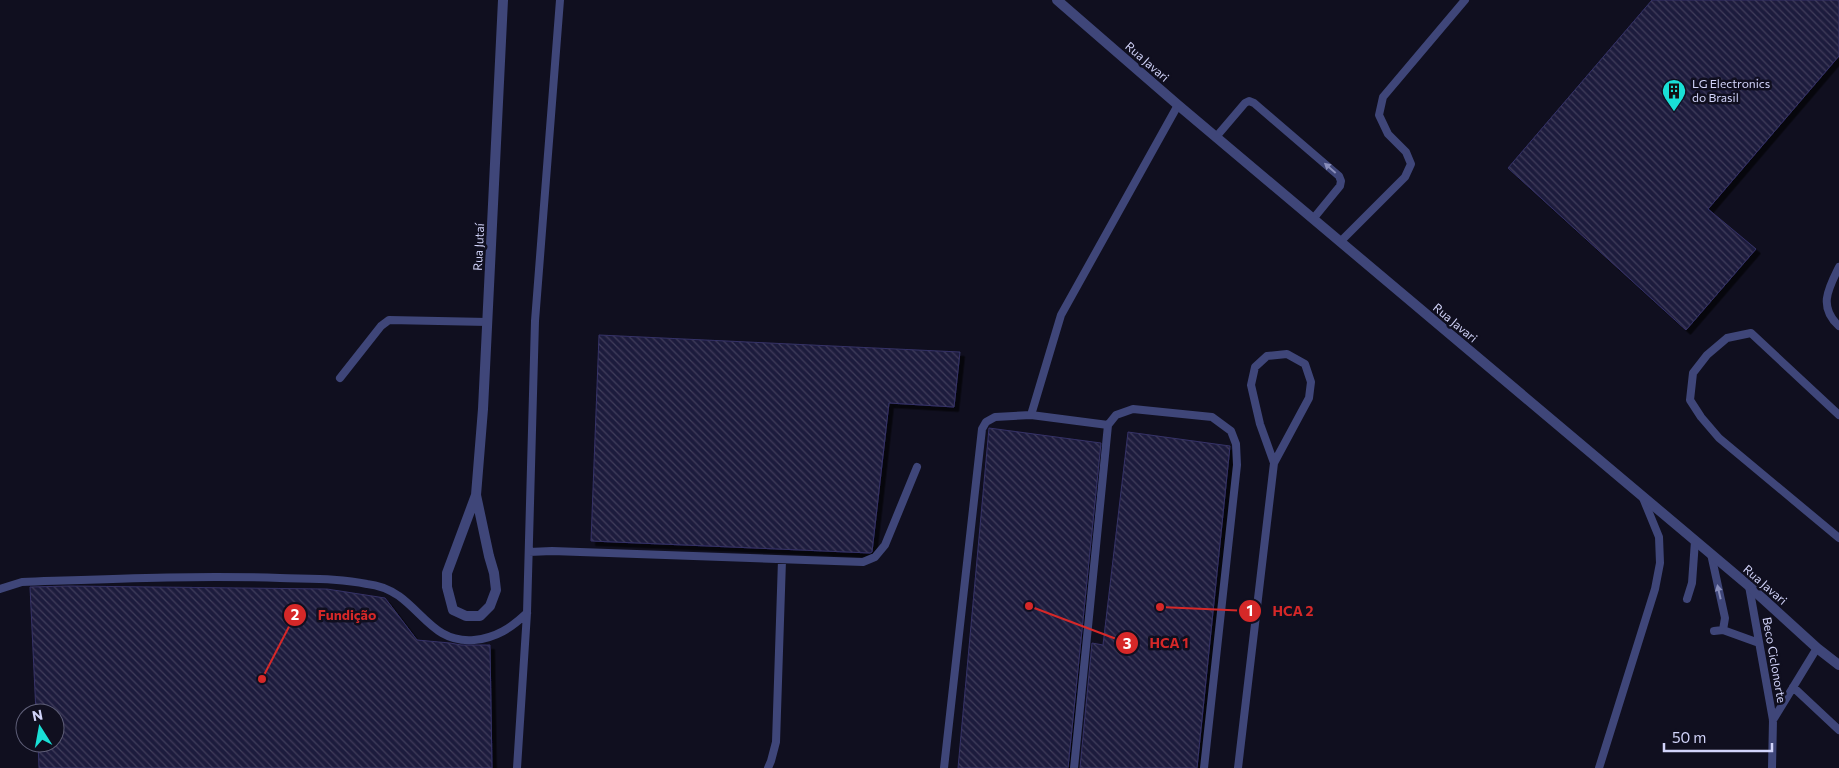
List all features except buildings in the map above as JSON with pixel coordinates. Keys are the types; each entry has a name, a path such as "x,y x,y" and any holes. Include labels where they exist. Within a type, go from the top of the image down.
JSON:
{"street":[{"name":"Rua Jutaí","path":"476,495 494,573 496,590 490,606 480,616 466,616 453,610 447,587 447,573 476,495 488,322 503,0"},
{"name":"Rua Javari","path":"1056,0 1312,219 1749,586 1817,648 1839,665"}],"lane":[{"path":"517,768 527,613 535,321 560,0"},
{"path":"1340,242 1405,177 1411,164 1406,152 1388,134 1379,115 1383,97 1464,0"},
{"path":"1216,137 1245,103 1249,101 1254,103 1339,176 1342,181 1340,186 1312,219"},
{"path":"1031,415 1061,315 1178,105"},
{"path":"1839,267 1829,288 1826,305 1833,320 1839,326"},
{"path":"340,378 381,326 389,320 488,322"},
{"path":"1839,415 1751,333 1727,338 1707,354 1693,373 1690,400 1701,418 1718,438 1839,538"},
{"path":"1238,768 1274,463 1309,398 1311,382 1305,364 1287,354 1267,356 1255,367 1251,385 1260,424 1274,463"},
{"path":"1074,768 1108,424 1116,415 1134,409 1212,417 1231,431 1236,444 1238,465 1204,768"},
{"path":"944,768 982,429 986,422 995,417 1031,415 1108,424"},
{"path":"529,552 552,550 862,562 875,557 885,545 917,466"},
{"path":"1599,768 1655,589 1660,563 1658,537 1643,498"},
{"path":"1687,598 1692,583 1695,541"},
{"path":"1711,554 1725,618 1723,630"},
{"path":"768,768 776,742 782,560"},
{"path":"0,589 22,582 233,576 326,580 367,584 384,588 397,595 436,630 449,637 464,641 497,635 512,627 527,613"},
{"name":"Beco Ciclonorte","path":"1749,586 1773,720 1772,768"},
{"path":"1714,631 1723,630 1759,643"},
{"path":"1773,720 1817,648"},
{"path":"1793,687 1839,730"}],"place":[{"name":"LG Electronics do Brasil","path":"1674,112"},
{"name":"HCA 1","path":"1029,606"},
{"name":"HCA 2","path":"1160,607"},
{"name":"Fundição","path":"262,679"}]}
